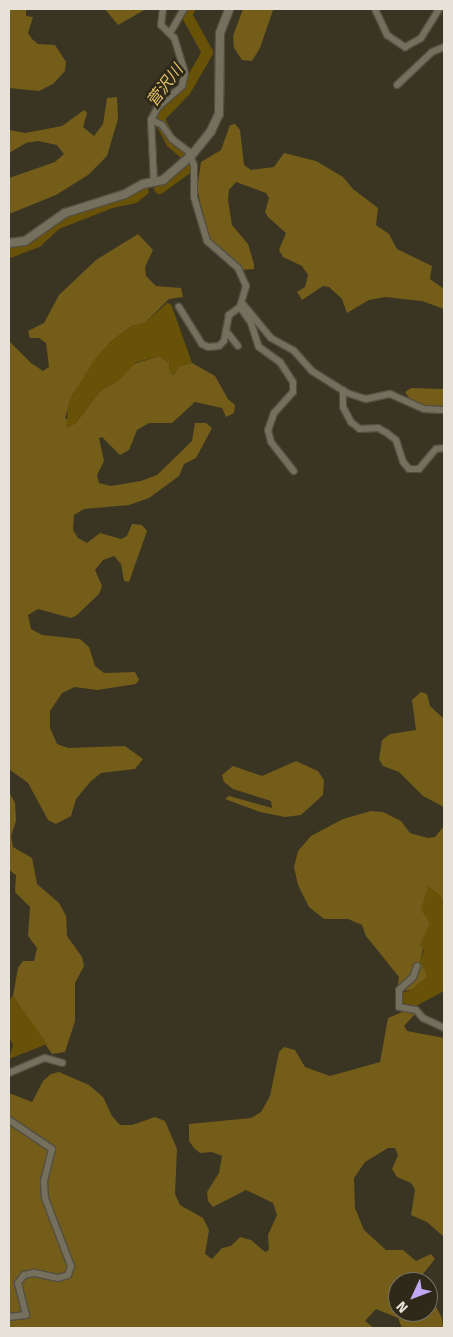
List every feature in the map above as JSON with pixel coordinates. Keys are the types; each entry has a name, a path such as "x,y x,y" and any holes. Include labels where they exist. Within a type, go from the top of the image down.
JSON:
{"street":[{"path":"154,182 158,107 185,81 182,54 160,20 163,9"},
{"path":"170,33 184,9"},
{"path":"9,243 25,241 65,214 170,175 191,156 211,132 219,114 220,33 229,9"},
{"path":"374,9 387,35 405,47 420,38 439,9"},
{"path":"397,85 432,52 444,47"},
{"path":"156,122 191,156 195,172 194,197 208,240 242,273 246,286 241,305 229,315 222,344 208,347 192,332 179,307"},
{"path":"241,305 271,338 294,350 312,371 343,390 359,398 390,394 424,409 444,410"},
{"path":"241,305 251,323 259,346 280,362 293,382 293,392 274,413 268,430 274,446 294,471"},
{"path":"226,331 238,346"},
{"path":"343,390 343,407 351,422 360,429 378,428 396,440 403,462 409,469 419,469 436,449 444,448"},
{"path":"417,966 413,977 399,990 399,1007 416,1010 423,1018 444,1028"},
{"path":"9,1073 45,1058 62,1063"},
{"path":"9,1120 52,1149 44,1181 44,1198 59,1240 70,1260 71,1271 58,1278 34,1273 24,1275 18,1283 26,1315 9,1318"}],"shaded area":[{"path":"9,9 26,9 26,16 33,17 28,33 32,39 38,44 55,45 66,62 65,71 53,84 39,91 9,88"},
{"path":"105,9 146,9 118,25"},
{"path":"243,9 273,10 260,48 252,61 242,60 234,48 233,36"},
{"path":"117,97 118,119 107,156 88,175 56,195 9,214 9,178 55,162 64,154 57,145 38,141 26,143 9,153 9,130 25,133 62,126 84,110 87,113 83,127 94,136 103,124 107,98"},
{"path":"235,124 240,130 244,165 251,170 274,167 284,153 316,161 343,177 353,189 378,208 376,225 389,234 397,249 432,266 430,279 444,289 444,309 422,301 385,297 369,300 347,313 342,299 329,287 323,286 302,300 297,292 305,287 308,275 302,266 283,257 279,250 286,233 265,212 269,198 266,193 236,182 229,190 228,200 232,225 248,244 254,264 254,269 242,270 209,237 197,189 201,162 221,150 230,125"},
{"path":"138,234 153,250 145,267 146,276 156,286 181,288 183,297 169,299 145,323 132,326 110,342 73,394 65,418 75,424 100,391 119,380 131,365 159,356 169,362 170,372 174,375 179,366 192,363 215,376 228,399 235,405 234,413 226,417 222,408 195,402 172,423 149,423 137,430 129,450 120,455 102,437 99,438 104,461 97,475 99,483 111,486 141,481 157,475 192,441 195,423 206,423 212,428 196,458 184,464 179,476 149,498 129,505 84,509 74,515 73,530 78,538 87,543 100,533 121,539 127,536 132,524 142,525 147,531 129,582 124,581 121,564 114,556 103,560 95,570 102,586 99,594 77,615 71,618 38,609 28,615 31,629 42,635 80,639 89,647 95,666 104,673 135,672 139,680 136,684 97,690 75,687 62,693 50,711 50,728 57,744 68,748 125,746 143,759 135,769 101,773 91,781 76,799 71,816 56,824 48,820 28,783 9,769 9,341 31,363 43,371 49,367 46,343 39,338 30,338 28,331 44,323 59,295 96,260"},
{"path":"167,303 171,304 192,363 179,366 174,375 170,372 169,362 159,356 135,363 120,380 100,391 75,424 66,428 69,401 94,360 110,342 132,326 145,323"},
{"path":"411,388 444,389 444,410 414,405 405,392"},
{"path":"421,692 427,694 430,706 444,719 444,807 423,796 399,772 383,766 379,759 382,740 390,734 416,730 412,700"},
{"path":"296,761 318,771 324,780 323,795 301,815 285,817 260,812 225,799 229,796 272,808 271,801 233,789 224,782 222,775 233,766 262,776"},
{"path":"9,792 15,803 16,821 11,836 13,847 32,858 37,884 59,903 66,916 67,936 82,957 84,966 75,983 75,1021 65,1052 52,1054 13,996 18,968 23,961 34,961 37,948 28,936 30,907 15,892 16,875 9,870"},
{"path":"371,811 383,812 401,821 410,833 428,838 435,837 444,826 444,904 440,895 427,932 420,962 426,972 426,978 412,990 403,991 398,984 399,977 366,936 362,925 348,919 324,919 309,907 298,885 294,867 298,851 311,836 343,819"},
{"path":"428,886 440,895 444,904 444,991 416,1006 402,1003 402,993 412,990 426,978 426,972 420,962 424,950 420,945 430,923 421,910"},
{"path":"13,996 47,1044 9,1059 13,1045 9,1037 9,1000"},
{"path":"407,1010 416,1013 404,1026 407,1031 444,1038 444,1237 427,1222 411,1215 415,1190 411,1183 397,1177 392,1169 398,1155 395,1148 388,1148 365,1162 354,1178 355,1208 364,1230 386,1250 403,1250 416,1261 431,1254 435,1259 424,1272 388,1272 388,1314 376,1309 365,1321 374,1328 9,1328 9,1093 32,1102 43,1081 51,1074 59,1072 89,1085 103,1097 112,1116 120,1125 132,1125 155,1117 165,1121 177,1149 175,1194 180,1205 203,1218 209,1230 205,1254 212,1259 222,1248 231,1246 240,1237 251,1240 265,1252 269,1250 268,1235 277,1215 273,1203 246,1190 213,1207 208,1201 207,1192 219,1173 222,1156 212,1152 200,1153 194,1148 189,1141 189,1124 251,1118 261,1112 270,1096 279,1052 284,1047 295,1050 305,1067 330,1076 380,1062 388,1018"},
{"path":"438,1310 442,1318 443,1328 402,1328 400,1322 438,1322"}],"waterway":[{"name":"菅沢川","path":"184,153 171,142 158,118 185,90 207,52 186,14 189,9"},
{"name":"菅沢川","path":"159,188 189,166"},
{"name":"菅沢川","path":"9,252 37,241 55,224 111,202 134,197 143,190"}]}
